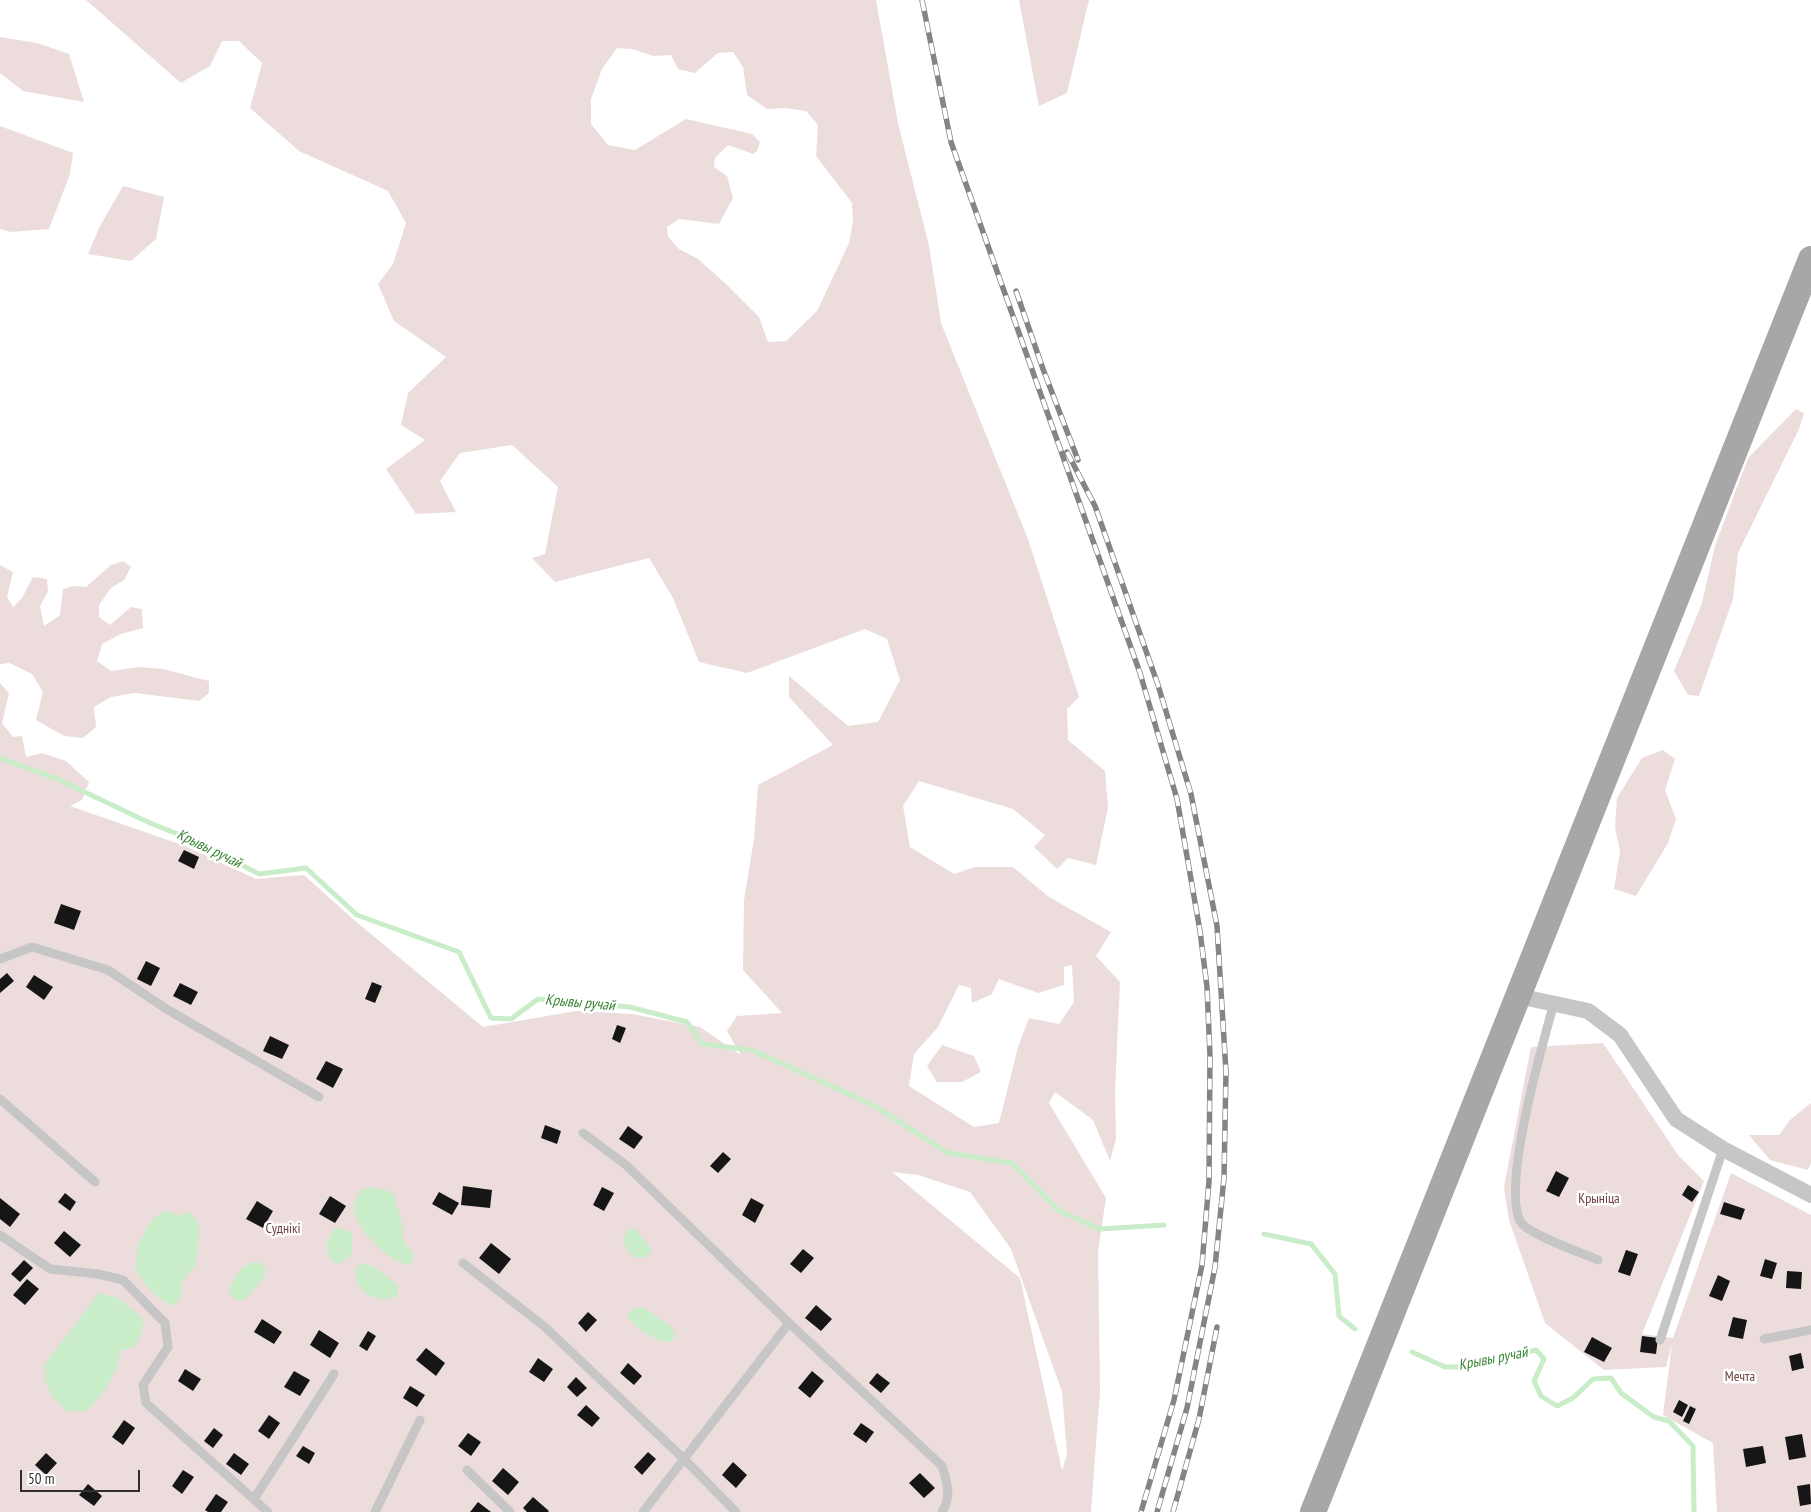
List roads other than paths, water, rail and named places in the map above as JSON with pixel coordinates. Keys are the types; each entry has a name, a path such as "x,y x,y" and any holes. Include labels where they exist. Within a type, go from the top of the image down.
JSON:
{"main road":[{"path":"1313,1512 1811,259"}],"street":[{"path":"1518,996 1588,1011 1620,1035 1676,1119 1723,1149 1811,1195"}],"lane":[{"path":"0,960 32,947 108,970 168,1010 319,1097"},
{"path":"1554,1003 1540,1052 1524,1126 1514,1182 1516,1208 1520,1222 1535,1234 1598,1260"},
{"path":"0,1099 95,1182"},
{"path":"583,1133 626,1165 789,1323 942,1466 948,1485 946,1506 942,1512"},
{"path":"1660,1340 1723,1149"},
{"path":"0,1235 50,1269 98,1274 123,1280 166,1323 168,1347 143,1385 146,1403 268,1512"},
{"path":"463,1263 545,1327 684,1459 736,1512"},
{"path":"643,1512 789,1323"},
{"path":"1764,1339 1811,1330"},
{"path":"254,1499 334,1374"},
{"path":"376,1512 420,1420"},
{"path":"467,1470 510,1512"}],"waterway":[{"name":"Крывы ручай","path":"0,758 55,778 150,823 200,843 259,874 306,868 357,915 459,952 491,1018 511,1019 538,999 630,1007 687,1022 702,1044 752,1050 873,1105 948,1153 1012,1163 1059,1211 1100,1229 1164,1225"},
{"name":"Крывы ручай","path":"1264,1234 1311,1244 1335,1274 1339,1316 1355,1329"},
{"name":"Крывы ручай","path":"1412,1352 1445,1367 1464,1367 1536,1350 1544,1359 1534,1381 1541,1396 1557,1406 1573,1398 1593,1379 1611,1378 1621,1393 1654,1417 1669,1421 1693,1446 1694,1512"}],"railway":[{"path":"922,0 951,142 1140,673 1177,799 1200,931 1207,987 1210,1056 1209,1181 1202,1265 1174,1400 1141,1512"},
{"path":"1016,291 1043,369 1078,460"},
{"path":"1067,452 1095,506 1158,685 1191,794 1217,926 1226,1072 1224,1178 1215,1267 1187,1408 1157,1512"},
{"path":"1173,1512 1199,1419 1217,1327"}],"park label":[{"name":"Крыніца","path":"1599,1199"},
{"name":"Суднікі","path":"283,1229"},
{"name":"Мечта","path":"1740,1377"}]}
